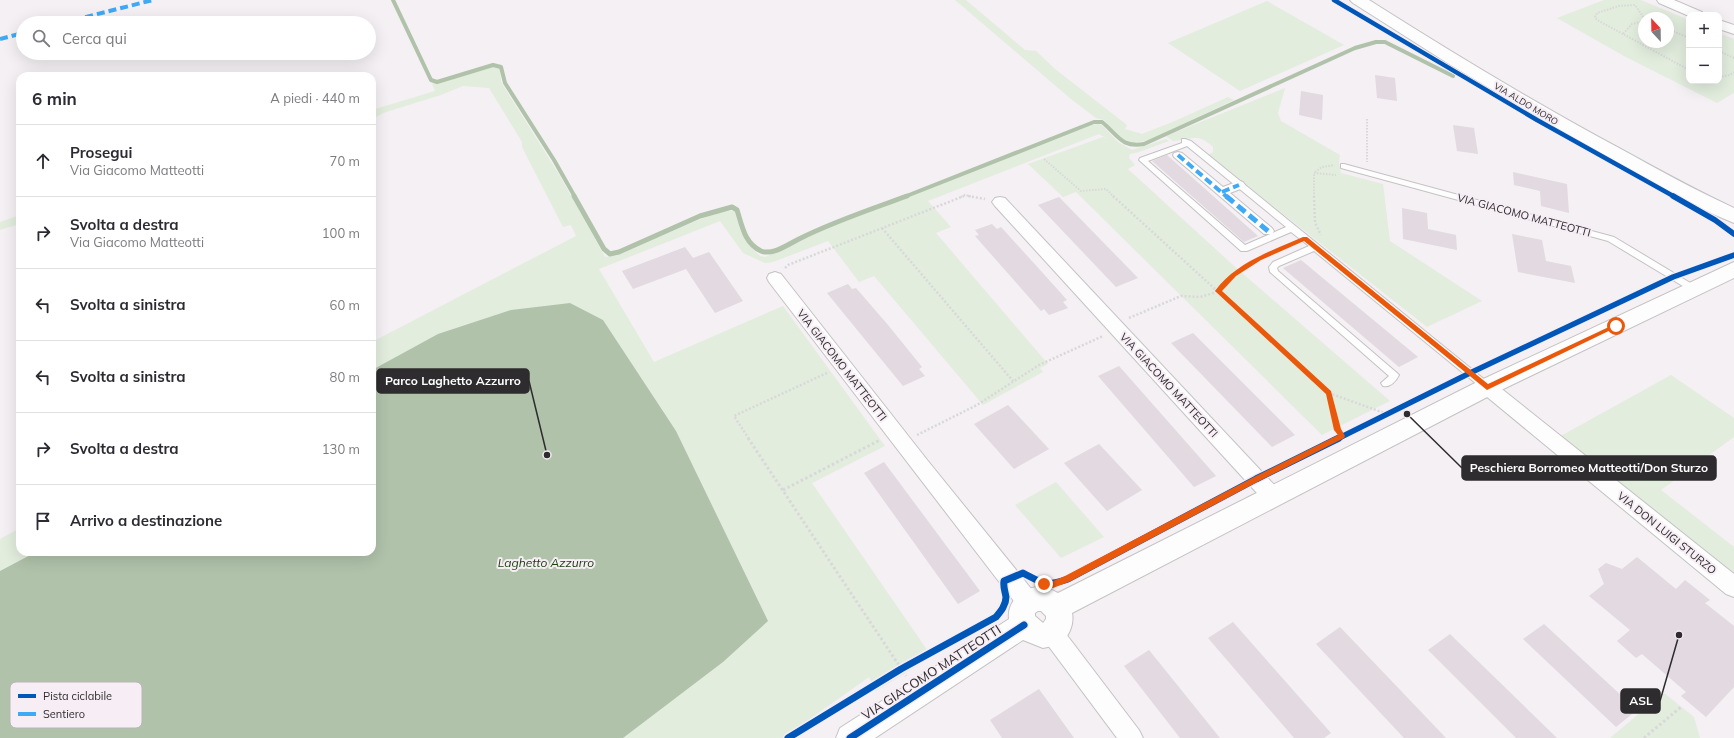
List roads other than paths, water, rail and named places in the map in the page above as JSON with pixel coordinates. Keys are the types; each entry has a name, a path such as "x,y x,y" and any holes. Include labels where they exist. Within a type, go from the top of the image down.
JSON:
{"street":[{"name":"VIA ALDO MORO","path":"1358,0 1435,50 1545,116 1700,200 1734,216"},
{"path":"1663,0 1691,12"},
{"path":"1722,25 1734,30"},
{"path":"1178,155 1268,231"},
{"path":"1222,192 1239,185"},
{"name":"VIA ALDO MORO","path":"1700,200 1734,225"},
{"name":"VIA GIACOMO MATTEOTTI","path":"1000,202 1273,497"},
{"path":"1131,738 1054,620 1273,497 1487,387 1732,271"},
{"name":"VIA GIACOMO MATTEOTTI","path":"774,278 898,438 1010,578 1026,614 1029,630 1037,634 1046,635 1054,620"},
{"name":"VIA DON LUIGI STURZO","path":"1487,387 1734,587"},
{"name":"VIA GIACOMO MATTEOTTI","path":"850,738 1002,638 1026,614"}],"lane":[{"path":"1292,228 1244,249 1143,160 1187,142 1487,387"},
{"name":"VIA GIACOMO MATTEOTTI","path":"1344,166 1610,239 1694,289"},
{"path":"1314,246 1276,264 1272,267 1274,272 1394,375 1393,378 1386,383"}],"water":[{"name":"Laghetto Azzurro","path":"570,303 603,320 676,431 768,621 723,662 623,738 0,738 0,571 28,556 376,556 376,368 438,334 511,310"}],"waterway":[{"path":"393,0 431,80 437,82 493,65 501,67 505,83 554,160 575,197"},
{"path":"904,197 1094,122 1102,122 1116,136 1125,142 1136,145 1144,144 1355,48 1376,42 1385,42 1453,76"},
{"path":"574,196 604,249 610,254 619,252 700,216 732,207 737,210 744,233 755,248 761,251 771,252 827,226 907,196"}],"place":[{"name":"Peschiera Borromeo Matteotti/Don Sturzo","path":"1407,414"},
{"name":"Parco Laghetto Azzurro","path":"547,455"},
{"name":"ASL","path":"1679,635"}]}
